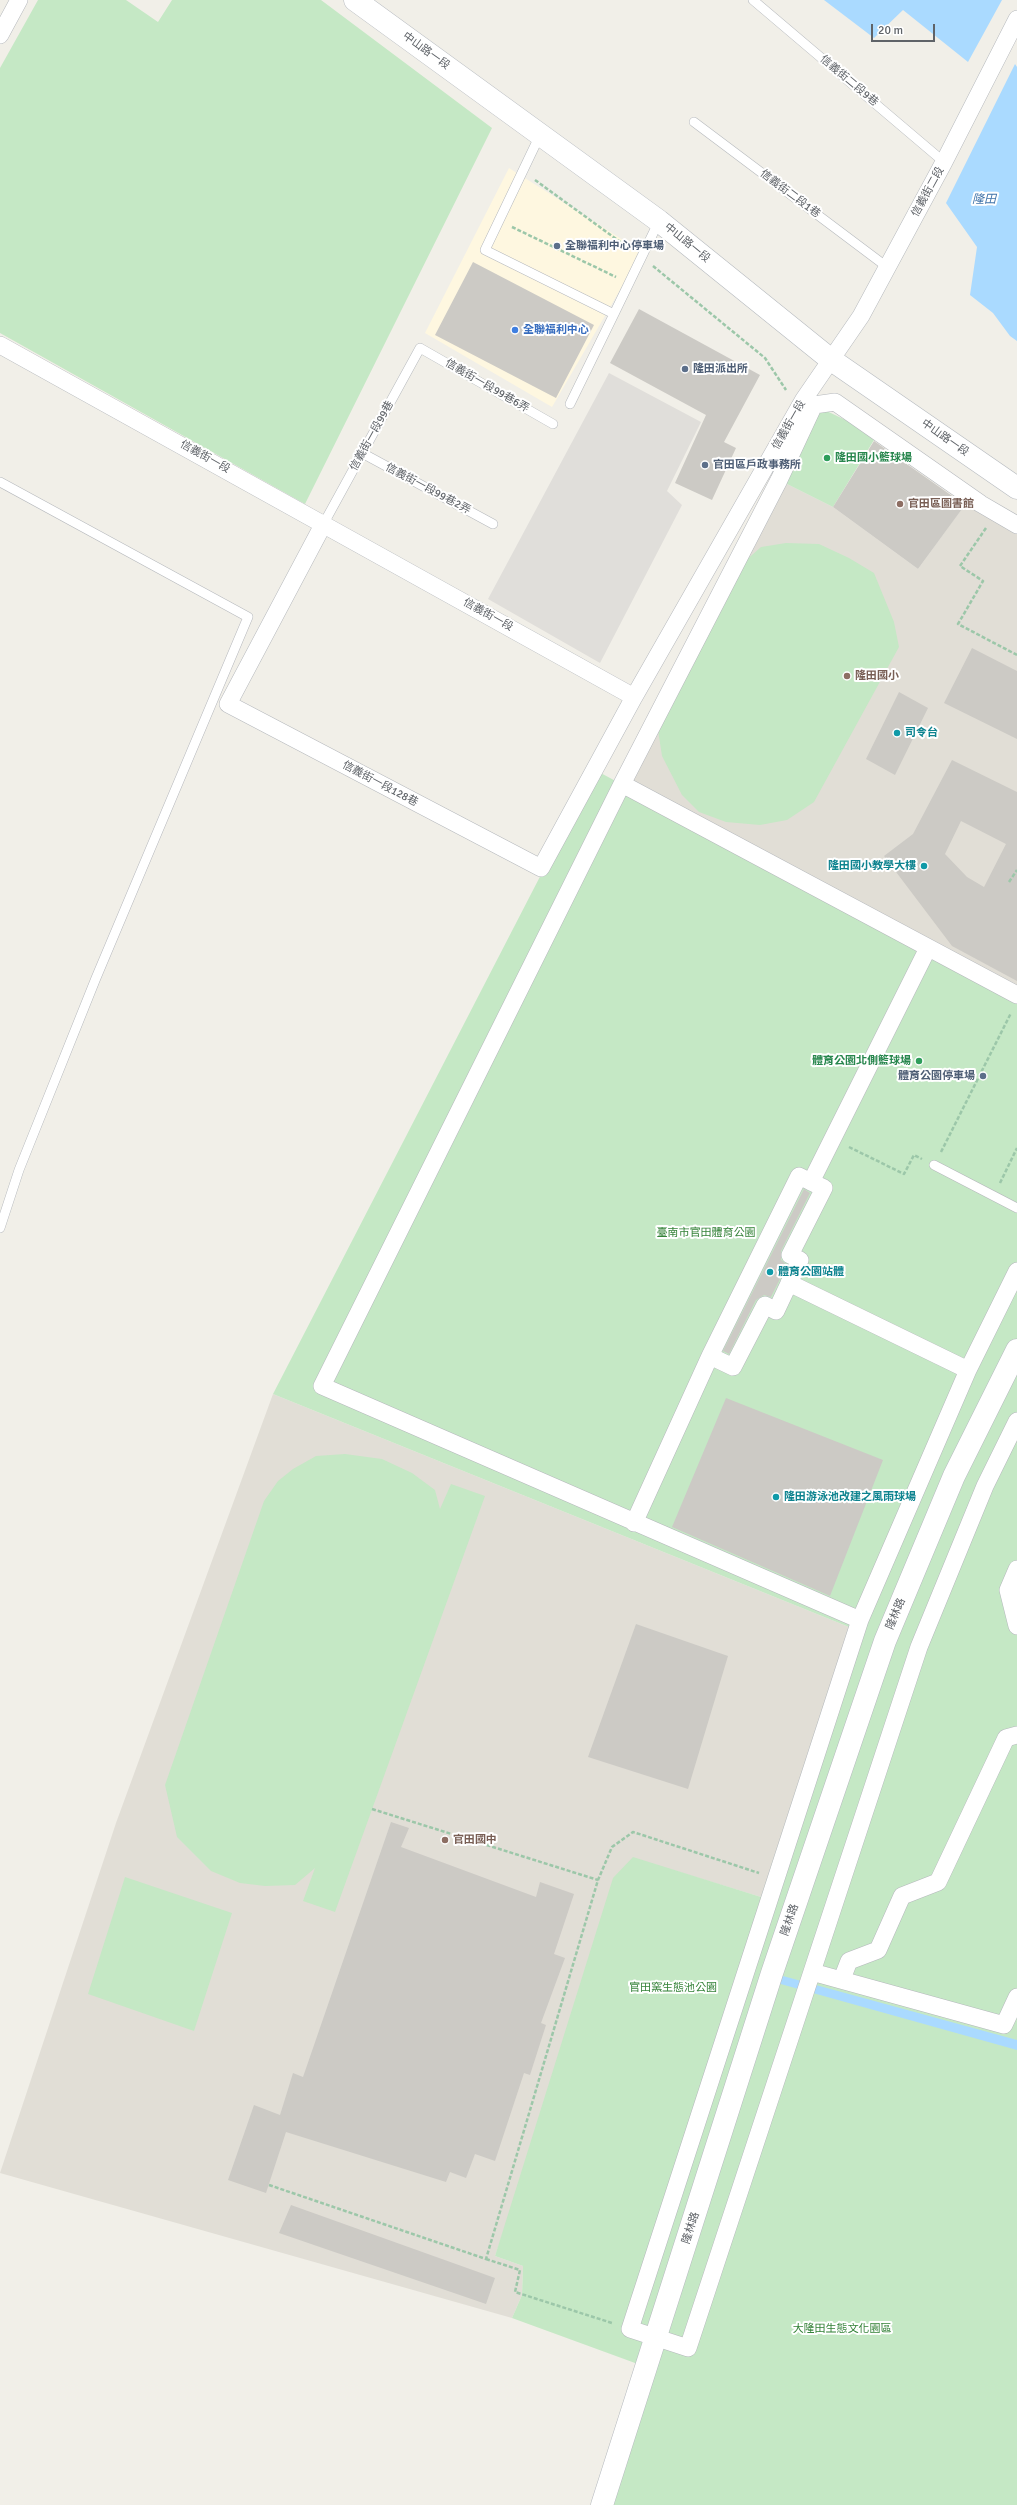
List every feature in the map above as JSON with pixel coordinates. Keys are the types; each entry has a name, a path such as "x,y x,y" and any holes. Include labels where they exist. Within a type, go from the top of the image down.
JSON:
{"street":[{"path":"0,35 19,0"},
{"name":"中山路一段","path":"355,0 659,221 830,359 1017,488"},
{"name":"信義街二段","path":"830,359 860,316 887,267 944,162 1017,19"},
{"name":"信義街一段","path":"0,345 324,523 634,697 804,399 830,359"},
{"path":"860,1620 322,1386 622,784 779,480 814,405 835,402 996,513 1017,525"},
{"name":"信義街一段128巷","path":"324,523 228,704 540,868 634,697"},
{"path":"622,784 928,948 1015,1002"},
{"path":"811,1182 928,948"},
{"path":"634,1523 710,1356 799,1176 824,1188 790,1255 800,1260 776,1311 765,1306 733,1367 710,1356"},
{"path":"1017,1271 968,1370 860,1620 630,2328 688,2348 919,1647 985,1486 1017,1421"},
{"path":"789,1284 968,1370"},
{"name":"隆林路","path":"602,2505 772,1973 885,1641 954,1476 1017,1350"},
{"path":"1017,1569 1008,1590 1017,1626"},
{"path":"842,1979 849,1961 878,1950 902,1896 938,1882 1006,1738 1017,1735"},
{"path":"812,1972 842,1979 1010,2027 1017,1997"}],"lane":[{"name":"信義街二段9巷","path":"753,0 944,162"},
{"name":"信義街二段1巷","path":"694,122 887,267"},
{"path":"540,135 485,250 614,314"},
{"path":"570,404 659,221"},
{"name":"信義街一段99巷","path":"324,523 420,348"},
{"name":"信義街一段99巷6弄","path":"420,348 553,424"},
{"name":"信義街一段99巷2弄","path":"362,453 493,524"},
{"path":"0,482 248,617 93,986 19,1170 0,1228"},
{"path":"934,1165 1017,1208"}],"path":[{"path":"523,171 641,257 765,358 786,390"},
{"path":"500,220 629,283"},
{"path":"996,513 960,566 983,581 958,624 1017,655"},
{"path":"1009,882 1017,870"},
{"path":"833,1139 904,1174 914,1155 934,1165 1015,1002"},
{"path":"994,1196 1017,1148"},
{"path":"372,1809 598,1880"},
{"path":"486,2259 598,1880 612,1848 633,1832 776,1879"},
{"path":"269,2185 520,2270 515,2292 630,2328"}],"shaded area":[{"path":"509,168 642,252 552,407 425,333"},
{"path":"609,373 701,422 667,491 682,505 600,663 488,599"},
{"name":"隆田國小","path":"779,480 833,507 918,569 967,502 1017,530 1017,995 622,784"},
{"name":"官田國中","path":"273,1394 849,1627 761,1897 633,1858 495,2256 523,2266 522,2295 512,2318 0,2173 116,1823"}],"green space":[{"path":"38,0 126,0 158,22 172,0 321,0 492,128 305,504 0,333 0,68"},
{"name":"隆田國小籃球場","path":"814,405 877,435 833,507 779,480"},
{"path":"786,543 819,544 849,558 874,573 894,622 899,647 814,802 787,820 760,825 726,822 699,812 682,795 662,756 658,730 743,563 761,547"},
{"path":"595,770 1017,995 1017,2505 611,2505 646,2367 512,2318 522,2295 523,2266 495,2256 613,1878 633,1857 761,1897 849,1627 273,1394"},
{"path":"345,1454 382,1459 412,1473 435,1490 440,1509 451,1484 485,1496 335,1912 303,1901 315,1868 295,1885 265,1886 240,1883 211,1871 177,1837 165,1785 264,1501 278,1481 293,1469 316,1456"},
{"path":"125,1877 232,1913 194,2031 88,1994"}],"water":[{"path":"824,0 1002,0 968,62 903,10 874,38"},
{"name":"隆田","path":"1015,64 1017,67 1017,341 1010,336 993,313 970,295 977,247 946,203"},
{"path":"772,1973 1017,2040 1017,2050 770,1981"}],"building":[{"name":"全聯福利中心","path":"473,262 594,325 556,398 435,335"},
{"name":"隆田派出所","path":"639,309 760,375 724,442 736,448 712,500 675,483 706,415 610,363"},
{"name":"官田區圖書館","path":"874,441 965,505 918,569 833,507"},
{"path":"972,648 1017,671 1017,739 944,703"},
{"name":"司令台","path":"899,692 928,708 895,775 866,759"},
{"name":"隆田國小教學大樓","path":"952,760 1017,792 1017,981 952,946 884,856 913,834","holes":["961,821 1006,844 984,887 967,877 945,854"]},
{"path":"804,1189 810,1193 781,1251 781,1260 787,1265 771,1297 764,1295 756,1300 729,1354 723,1351"},
{"name":"隆田游泳池改建之風雨球場","path":"726,1398 883,1460 830,1596 672,1527"},
{"path":"636,1624 728,1656 688,1789 588,1757"},
{"path":"391,1822 409,1828 401,1847 536,1897 540,1882 574,1894 554,1954 565,1958 541,2023 546,2025 530,2075 524,2073 495,2161 475,2154 466,2178 450,2172 446,2182 286,2132 266,2193 228,2180 254,2105 280,2115 293,2073 303,2077"},
{"path":"291,2205 495,2278 486,2304 279,2233"}],"place":[{"name":"全聯福利中心停車場","path":"557,246"},
{"name":"全聯福利中心","path":"515,330"},
{"name":"隆田派出所","path":"685,369"},
{"name":"隆田國小籃球場","path":"827,458"},
{"name":"官田區戶政事務所","path":"705,465"},
{"name":"官田區圖書館","path":"900,504"},
{"name":"隆田國小","path":"847,676"},
{"name":"司令台","path":"897,733"},
{"name":"隆田國小教學大樓","path":"924,866"},
{"name":"體育公園北側籃球場","path":"919,1061"},
{"name":"體育公園停車場","path":"983,1076"},
{"name":"體育公園站體","path":"770,1272"},
{"name":"隆田游泳池改建之風雨球場","path":"776,1497"},
{"name":"官田國中","path":"445,1840"}],"park label":[{"name":"臺南市官田體育公園","path":"706,1233"},
{"name":"官田窯生態池公園","path":"673,1988"},
{"name":"大隆田生態文化園區","path":"842,2329"}]}
